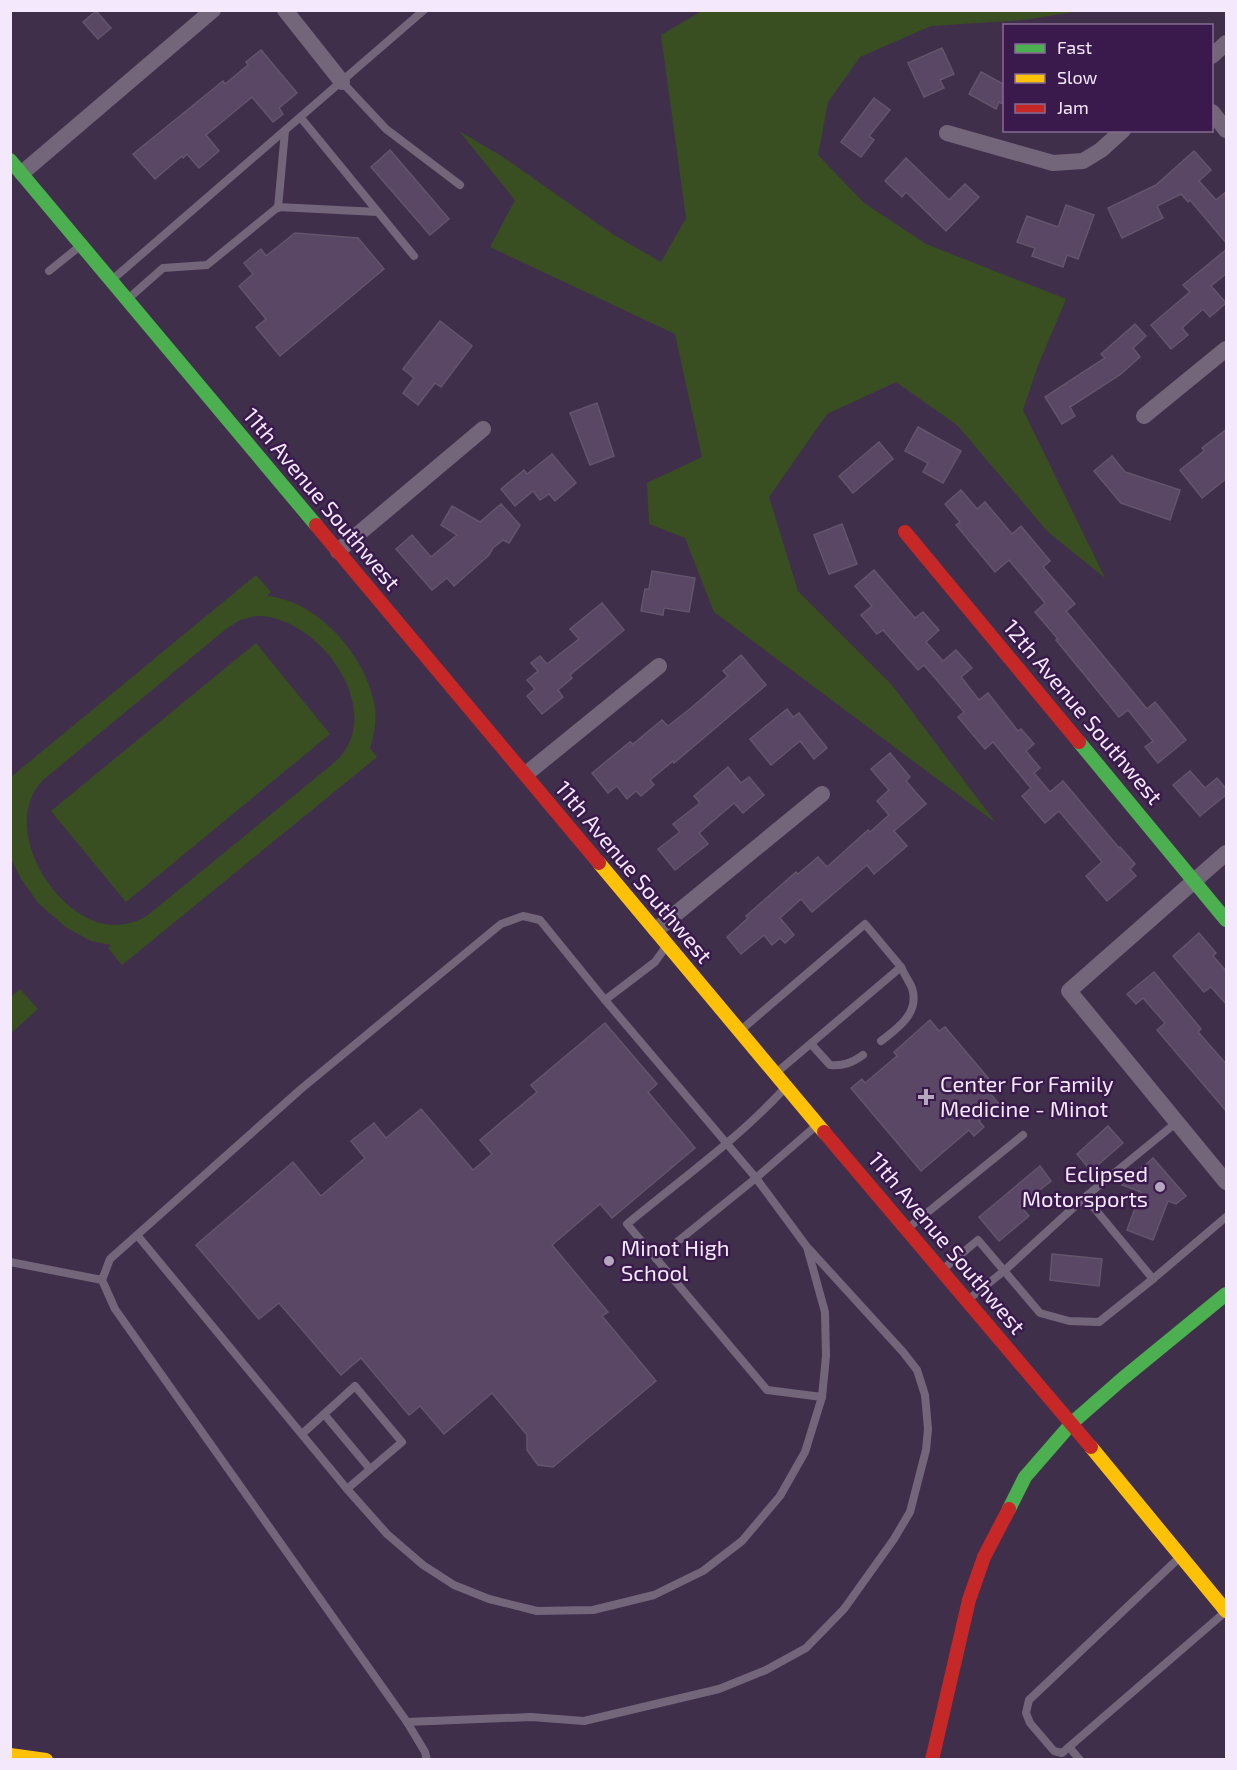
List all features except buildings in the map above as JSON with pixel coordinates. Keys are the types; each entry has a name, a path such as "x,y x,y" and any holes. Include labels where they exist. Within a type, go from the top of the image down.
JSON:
{"street":[{"path":"22,173 213,10"},
{"path":"285,10 342,82"},
{"path":"1213,55 1227,44"},
{"path":"1213,113 1227,130"},
{"path":"947,133 1053,163 1083,161 1101,150 1121,132"},
{"name":"11th Avenue Southwest","path":"10,160 906,1230 1072,1423 1227,1611"},
{"path":"1144,416 1227,349"},
{"path":"338,551 483,429"},
{"name":"12th Avenue Southwest","path":"905,532 1227,920"},
{"path":"526,774 659,666"},
{"path":"656,930 822,794"},
{"path":"1227,853 1069,991 1227,1182"},
{"path":"932,1760 969,1600 984,1557 1025,1477 1072,1423 1227,1294"},
{"path":"10,1755 46,1760"}],"lane":[{"path":"111,281 424,10"},
{"path":"342,82 386,129 460,185"},
{"path":"301,117 414,256"},
{"path":"278,208 285,131"},
{"path":"127,300 163,267 207,266 278,208 378,212"},
{"path":"49,271 81,245"},
{"path":"407,1722 531,1717 584,1721 719,1689 766,1670 806,1648 844,1609 894,1539 910,1512 926,1450 928,1429 925,1395 917,1370 807,1247 756,1178 604,1000 540,920 523,916 501,924 302,1089 110,1259 102,1280 115,1309 407,1722 425,1752 427,1760"},
{"path":"740,1031 865,924 901,967 912,989 914,1004 909,1016 899,1028 881,1041"},
{"path":"604,1000 655,962 667,945"},
{"path":"776,1074 901,967"},
{"path":"811,1044 830,1065 841,1066 863,1055"},
{"path":"786,1086 726,1143 627,1224 767,1390 822,1397"},
{"path":"968,1300 1005,1271 1085,1197 1177,1122"},
{"path":"656,1259 819,1124"},
{"path":"906,1230 1023,1135"},
{"path":"1085,1197 1153,1279"},
{"path":"942,1270 978,1240 1040,1312 1068,1321 1099,1322 1227,1217"},
{"path":"137,1235 347,1489 387,1534 423,1565 454,1585 489,1599 537,1611 593,1610 654,1595 703,1571 742,1541 780,1496 805,1452 822,1397 826,1356 825,1312 807,1247"},
{"path":"10,1262 102,1280"},
{"path":"302,1434 355,1386 396,1434 402,1442 347,1489"},
{"path":"324,1414 370,1469"},
{"path":"1181,1557 1029,1700 1026,1713 1030,1723 1054,1751 1062,1753 1227,1611"},
{"path":"1069,1747 1080,1760"}],"green space":[{"path":"702,11 1079,11 1024,20 931,26 860,57 828,102 818,155 864,203 926,244 1066,299 1037,368 1023,410 1105,578 1048,532 957,425 896,382 827,414 769,497 798,591 892,685 996,823 714,612 685,538 649,524 647,483 702,457 675,334 490,247 515,200 459,131 503,157 614,235 661,262 686,218 661,35"},
{"path":"256,575 271,592 267,596 286,600 304,608 336,633 360,666 369,684 374,702 375,725 370,748 377,757 122,965 108,948 111,945 91,941 67,928 39,904 21,879 11,859 11,777","holes":["256,616 279,620 302,631 322,648 339,669 350,693 354,717 350,741 335,762 148,915 122,925 104,924 84,916 66,903 50,885 37,864 29,842 27,819 31,798 43,780 226,629 240,620"]},
{"path":"256,643 330,734 126,902 51,811"},
{"path":"20,989 38,1009 11,1033 11,997"}],"traffic: fast":[{"path":"10,160 316,525"},
{"path":"1079,742 1226,920"},
{"path":"1009,1509 1025,1477 1072,1423 1226,1294"}],"traffic: slow":[{"path":"599,863 824,1132"},
{"path":"1091,1447 1226,1611"},
{"path":"10,1755 46,1760"}],"traffic: jam":[{"path":"316,525 599,863"},
{"path":"905,532 1079,742"},
{"path":"824,1132 1091,1447"},
{"path":"932,1760 969,1600 984,1557 1009,1509"}],"place":[{"name":"Center For Family Medicine - Minot","path":"926,1097"},
{"name":"Eclipsed Motorsports","path":"1160,1187"},
{"name":"Minot High School","path":"609,1261"}]}
